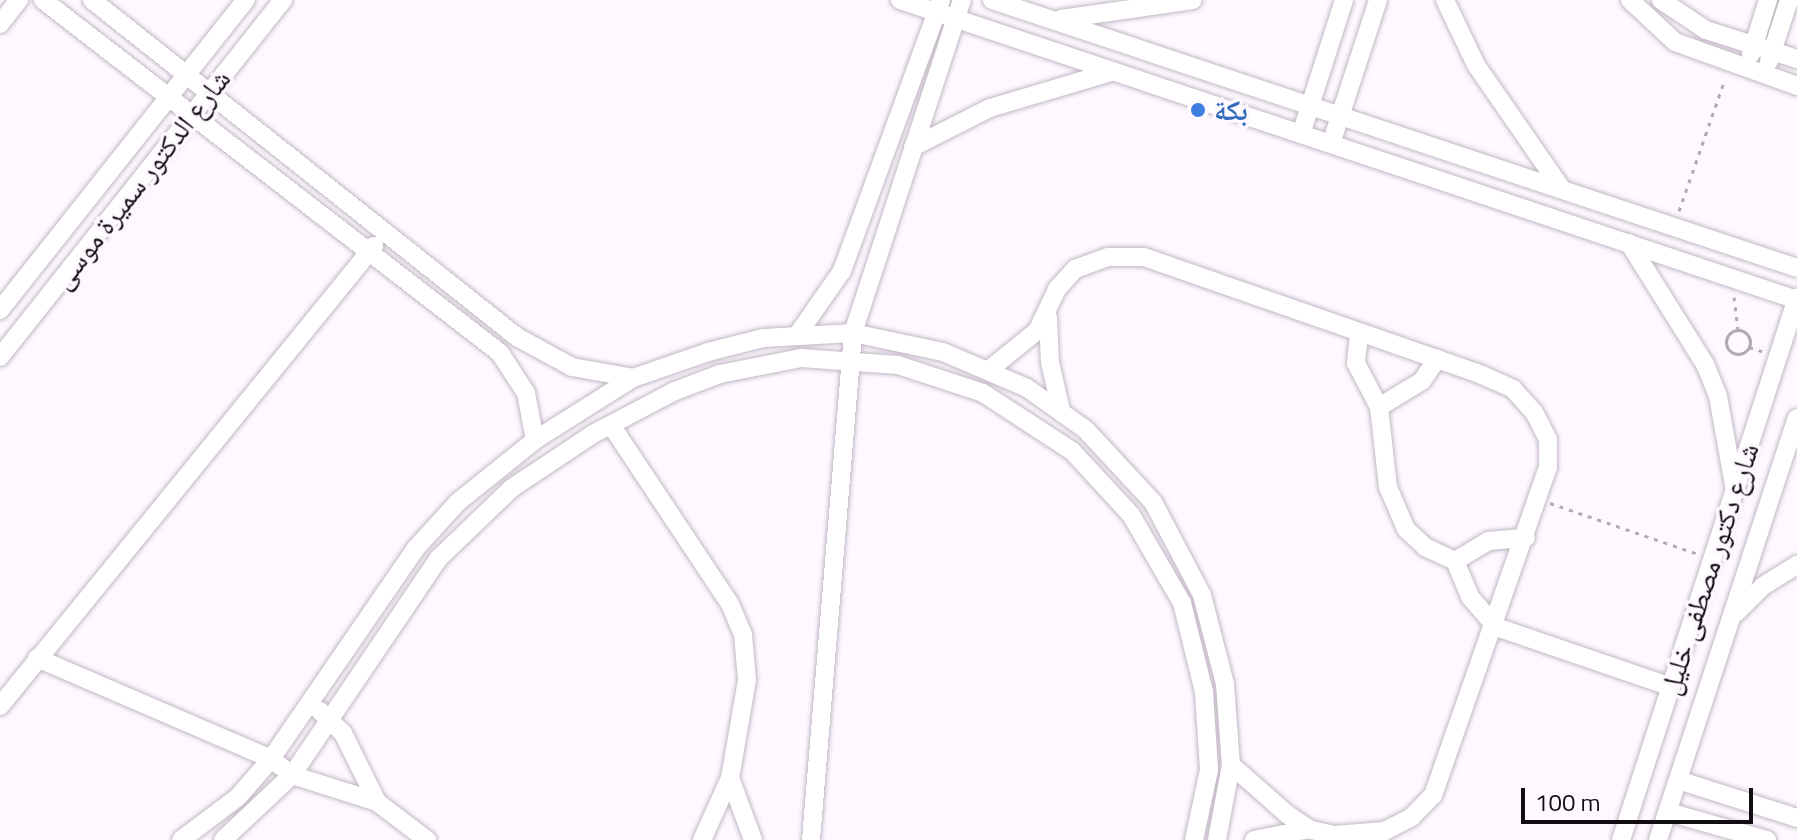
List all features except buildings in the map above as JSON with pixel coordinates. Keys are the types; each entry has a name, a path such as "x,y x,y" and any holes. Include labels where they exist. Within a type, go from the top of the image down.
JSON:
{"street":[{"path":"0,24 19,0"},
{"path":"43,0 367,254 500,353 526,393 535,440"},
{"path":"92,0 383,234 543,354 572,367 628,381"},
{"name":"شارع الدكتور سميرة موسى","path":"0,310 246,0"},
{"name":"شارع الدكتور سميرة موسى","path":"0,357 283,0"},
{"path":"900,0 939,6 955,19 1797,299"},
{"path":"811,840 853,333 962,0"},
{"path":"992,0 1797,268"},
{"path":"1051,20 1193,0"},
{"path":"1301,134 1344,0"},
{"path":"1331,144 1378,0"},
{"path":"1445,0 1476,65 1562,189"},
{"path":"1630,0 1675,42 1797,86"},
{"path":"1661,0 1681,18 1753,46 1797,59"},
{"path":"1738,66 1753,46 1768,0"},
{"path":"1764,75 1789,0"},
{"path":"798,334 842,271 939,6"},
{"path":"913,147 990,108 1113,72"},
{"path":"0,706 383,234"},
{"path":"1629,243 1705,364 1718,396 1735,492"},
{"path":"990,369 1023,346 1048,314 1057,289 1075,269 1108,257 1144,257 1437,359 1513,389 1534,412 1548,439 1548,467 1496,627 1433,795 1412,817 1385,831 1360,836 1309,829 1254,840"},
{"name":"شارع دكتور مصطفى خليل","path":"1621,840 1797,299"},
{"path":"1048,314 1050,362 1061,411"},
{"path":"181,840 238,797 271,759 416,548 458,502 535,440 628,381 708,352 798,334 853,333 903,341 990,369 1061,411 1120,461 1180,547 1216,639 1231,765 1217,840"},
{"path":"1359,334 1356,363 1379,407 1384,465 1396,509 1406,529 1425,547 1455,561 1470,597 1496,627 1671,687"},
{"path":"223,840 292,775 407,598 474,520 551,460 637,412 720,374 801,358 851,359 941,376 1013,409 1072,451 1131,515 1182,603 1201,677 1209,770 1194,840"},
{"path":"1379,407 1422,381 1437,359"},
{"path":"628,381 637,412"},
{"name":"شارع دكتور مصطفى خليل","path":"1658,840 1797,418"},
{"path":"611,425 738,619 747,680 730,778 702,840"},
{"path":"1455,561 1488,541 1526,538"},
{"path":"1734,615 1763,586 1797,565"},
{"path":"37,658 271,759 292,775 377,802 427,840"},
{"path":"309,702 329,718 355,754 377,802"},
{"path":"1231,765 1309,829"},
{"path":"730,778 753,840"},
{"path":"1678,780 1797,818"},
{"path":"1668,812 1767,840"}],"path":[{"path":"1673,226 1738,66"},
{"path":"1732,277 1738,330 1750,342 1737,353 1726,340 1738,330"},
{"path":"1539,499 1713,559"}],"place":[{"name":"بكة","path":"1198,110"}]}
